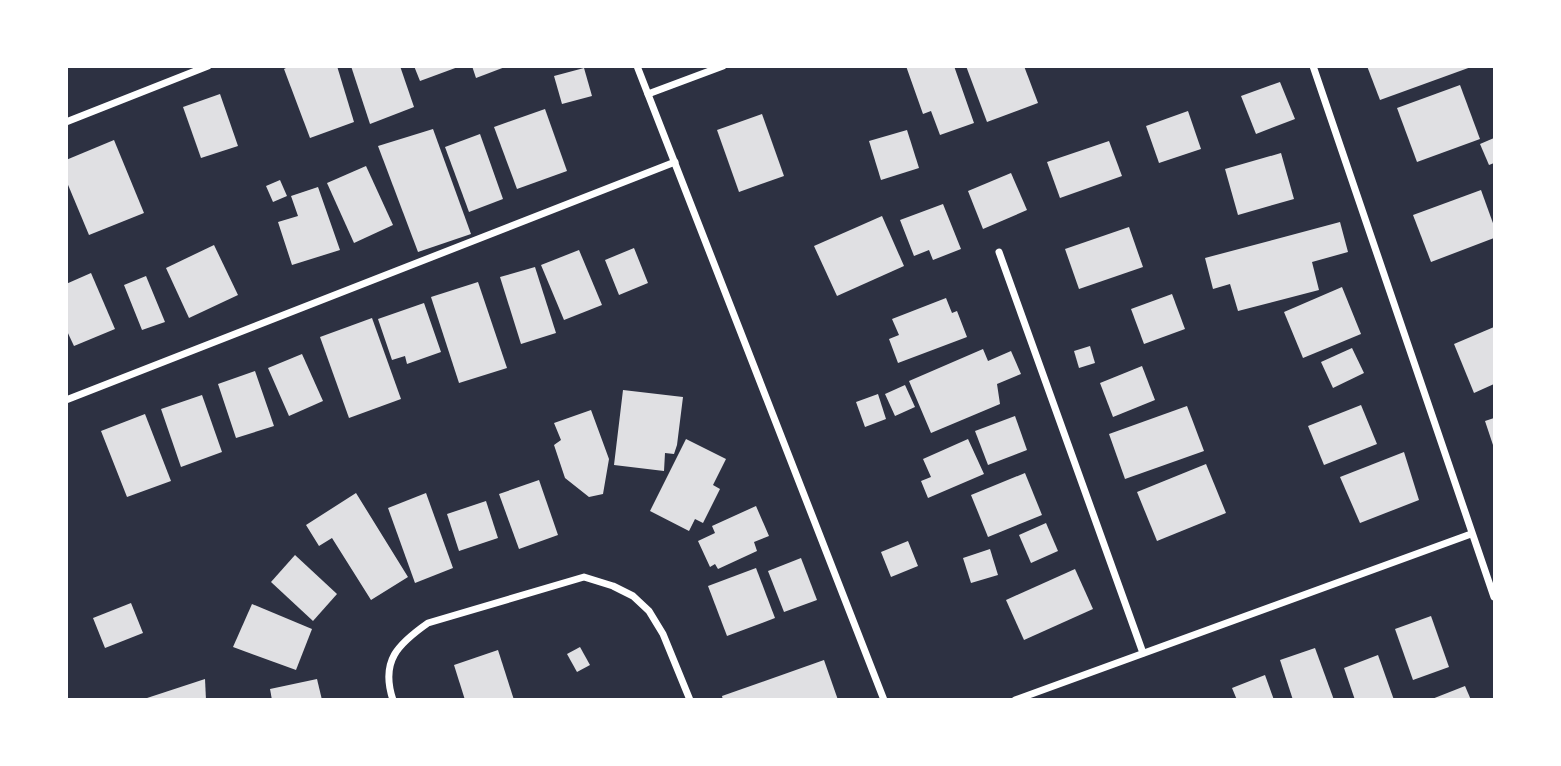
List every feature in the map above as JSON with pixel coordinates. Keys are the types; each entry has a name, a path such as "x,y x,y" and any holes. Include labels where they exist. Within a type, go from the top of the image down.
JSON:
{"street":[{"path":"66,122 208,66"},
{"path":"637,66 884,699"},
{"path":"648,94 723,66"},
{"path":"1313,66 1494,597"},
{"path":"66,400 674,162"},
{"path":"999,252 1143,653"},
{"path":"1015,699 1471,534"},
{"path":"393,699 387,681 393,655 406,638 428,623 584,577 633,596 649,611 663,634 690,699"}],"building":[{"path":"290,66 337,66 354,122 310,138 284,69"},
{"path":"351,66 400,66 414,107 370,124"},
{"path":"414,66 458,66 458,67 420,81"},
{"path":"472,66 505,66 505,67 476,78"},
{"path":"906,66 954,66 974,123 940,135 931,111 923,114"},
{"path":"966,66 1024,66 1038,103 987,122"},
{"path":"1367,66 1471,66 1471,67 1380,100"},
{"path":"584,68 592,96 562,104 554,76"},
{"path":"1280,82 1295,119 1256,134 1241,96"},
{"path":"1460,85 1480,139 1417,162 1397,108"},
{"path":"220,94 238,146 201,158 183,107"},
{"path":"545,109 567,171 517,189 494,127"},
{"path":"1188,111 1201,149 1159,163 1146,126"},
{"path":"762,114 784,176 739,192 717,130"},
{"path":"433,129 471,234 418,252 378,146"},
{"path":"907,130 919,168 881,180 869,141"},
{"path":"480,134 503,199 469,212 445,147"},
{"path":"1494,138 1494,163 1489,165 1480,144"},
{"path":"114,140 144,213 89,235 66,180 66,160"},
{"path":"1109,141 1122,176 1060,198 1047,162"},
{"path":"1281,153 1294,199 1238,215 1225,169"},
{"path":"366,166 393,225 354,243 327,183"},
{"path":"1011,173 1027,210 983,229 968,191"},
{"path":"280,180 287,196 273,202 266,186"},
{"path":"318,187 340,250 292,265 278,222 298,216 291,196"},
{"path":"1481,190 1494,226 1494,238 1431,262 1413,215"},
{"path":"943,204 961,249 933,260 929,250 914,256 900,220"},
{"path":"882,216 904,266 837,296 814,246"},
{"path":"1340,222 1348,252 1312,262 1319,290 1238,311 1230,284 1213,289 1205,258"},
{"path":"1129,227 1143,267 1079,289 1065,249"},
{"path":"214,245 238,295 189,318 166,268"},
{"path":"634,248 648,283 619,295 605,260"},
{"path":"579,250 602,305 564,320 541,265"},
{"path":"535,267 556,333 521,344 500,277"},
{"path":"91,273 115,329 74,346 66,329 66,284"},
{"path":"146,276 165,322 142,330 124,285"},
{"path":"478,282 507,368 459,383 431,297"},
{"path":"1342,287 1361,334 1303,358 1284,312"},
{"path":"1172,294 1185,329 1144,344 1131,309"},
{"path":"946,298 952,313 957,311 967,337 898,363 889,339 899,335 892,319"},
{"path":"424,303 441,352 407,364 405,356 392,360 378,319"},
{"path":"372,318 401,399 349,418 320,337"},
{"path":"1494,327 1494,384 1474,393 1454,344"},
{"path":"1090,346 1095,363 1079,368 1074,351"},
{"path":"1352,348 1364,373 1333,388 1321,362"},
{"path":"983,349 988,361 1011,351 1021,374 997,384 1000,404 931,433 909,381"},
{"path":"302,354 323,401 289,416 268,368"},
{"path":"1142,366 1155,400 1113,417 1100,383"},
{"path":"255,371 274,426 236,438 218,384"},
{"path":"905,385 915,407 895,416 885,394"},
{"path":"623,390 683,397 677,445 674,454 665,453 664,471 614,465"},
{"path":"878,394 886,419 865,427 856,402"},
{"path":"202,395 222,452 181,467 161,409"},
{"path":"1361,405 1377,444 1324,465 1308,426"},
{"path":"1187,406 1204,451 1125,479 1109,434"},
{"path":"591,410 609,459 603,494 589,497 565,478 554,445 561,440 554,423"},
{"path":"145,414 171,481 127,497 101,431"},
{"path":"1015,416 1027,450 988,465 975,431"},
{"path":"1494,418 1494,448 1485,421"},
{"path":"686,439 726,459 713,485 720,489 703,523 695,519 689,531 650,511"},
{"path":"968,439 984,474 928,498 921,481 931,477 923,459"},
{"path":"1404,452 1419,500 1360,523 1340,477"},
{"path":"1206,464 1226,513 1157,541 1137,492"},
{"path":"1025,473 1042,515 988,537 971,495"},
{"path":"539,480 558,535 519,549 499,494"},
{"path":"356,493 408,577 371,600 332,538 319,546 306,525"},
{"path":"426,493 453,568 415,583 388,508"},
{"path":"486,501 498,538 459,551 447,514"},
{"path":"756,506 769,536 754,542 757,551 718,569 715,564 710,567 698,541 715,533 712,526"},
{"path":"1046,523 1058,551 1031,563 1019,535"},
{"path":"908,541 918,566 891,577 881,552"},
{"path":"990,549 998,575 971,583 963,558"},
{"path":"295,555 337,594 313,621 271,582"},
{"path":"801,558 817,600 784,612 768,571"},
{"path":"756,568 775,618 727,636 708,586"},
{"path":"1075,569 1093,609 1024,640 1006,600"},
{"path":"131,603 143,633 105,648 93,618"},
{"path":"252,604 312,629 296,670 233,647"},
{"path":"1431,616 1449,667 1413,680 1395,629"},
{"path":"580,647 590,665 577,672 567,654"},
{"path":"1315,648 1334,700 1293,700 1280,660"},
{"path":"498,650 514,700 465,700 454,665"},
{"path":"1378,655 1394,700 1355,700 1344,668"},
{"path":"824,660 838,700 723,700 722,696"},
{"path":"1265,675 1274,700 1237,700 1232,688"},
{"path":"205,679 206,700 144,700 144,699"},
{"path":"317,679 322,700 272,700 270,689"},
{"path":"1465,686 1471,700 1432,700 1432,699"}]}
